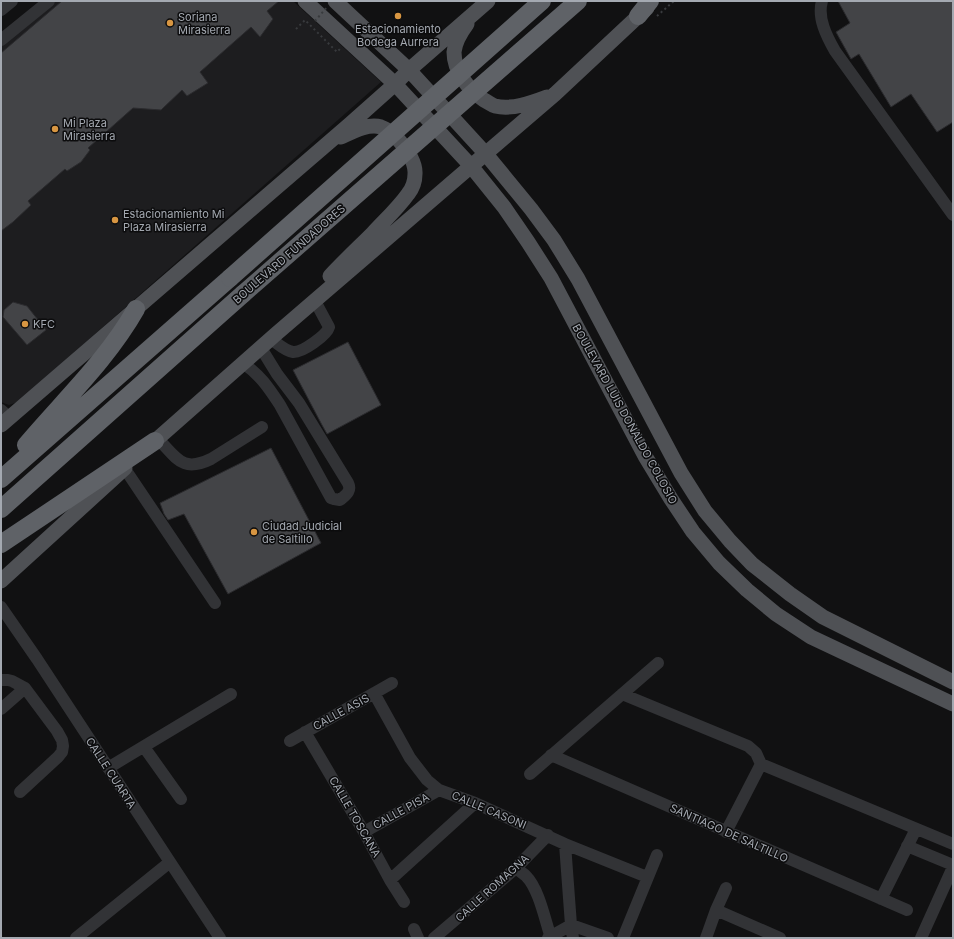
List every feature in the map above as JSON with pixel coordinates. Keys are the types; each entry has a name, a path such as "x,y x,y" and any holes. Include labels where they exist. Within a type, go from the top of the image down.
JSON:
{"highway":[{"name":"BOULEVARD FUNDADORES","path":"1,479 542,1"},
{"name":"BOULEVARD FUNDADORES","path":"1,509 243,294 578,1"},
{"path":"638,16 650,1"},
{"path":"1,474 112,346 136,309"},
{"path":"1,544 157,440"}],"main road":[{"name":"BOULEVARD LUIS DONALDO COLOSIO","path":"305,1 395,84 471,166 504,207 551,278 645,456 671,500 693,532 719,562 747,590 776,614 811,637 953,704"},
{"path":"4,417 136,309 326,145 488,1"},
{"path":"1,581 269,340 555,94 655,1"},
{"name":"BOULEVARD LUIS DONALDO COLOSIO","path":"331,4 409,70 485,153 554,240 578,279 681,473 705,511 730,541 757,568 790,594 822,616 953,682"},
{"path":"474,13 464,28 454,52 460,76 465,84 485,101 494,106 501,107 519,106 555,94"},
{"path":"269,340 306,300 391,215 409,193 415,178 415,167 412,160 398,139 390,131 382,127 366,127 326,145"}],"street":[{"path":"1,10 12,1"},
{"path":"1,40 49,1"},
{"path":"822,1 820,7 821,18 829,41 835,51 952,209"},
{"path":"269,340 293,352 304,349 322,337 328,331 329,327 315,301"},
{"path":"243,363 264,381 280,405 331,498 340,500 349,491 350,486 299,403 277,374 269,340"},
{"path":"157,440 176,459 188,465 195,465 211,459 262,428"},
{"path":"125,469 215,603"},
{"name":"CALLE CUARTA","path":"1,608 29,648 220,938"},
{"path":"530,774 658,663"},
{"path":"1,680 12,681 25,688 62,740 62,752 58,757 20,792"},
{"name":"CALLE ASIS","path":"290,741 392,683"},
{"path":"1,708 25,688"},
{"name":"CALLE CASONI","path":"374,693 410,758 427,780 438,790 475,803 565,844 647,877"},
{"path":"108,768 231,694"},
{"path":"622,694 748,746 756,753 760,764 726,832"},
{"name":"CALLE TOSCANA","path":"305,732 404,902"},
{"path":"144,746 180,799"},
{"name":"SANTIAGO DE SALTILLO","path":"551,755 907,910"},
{"path":"760,764 953,844"},
{"name":"CALLE PISA","path":"364,832 438,790"},
{"path":"390,880 475,803"},
{"path":"881,899 916,829"},
{"name":"CALLE ROMAGNA","path":"434,938 516,868 548,836"},
{"path":"565,844 573,938"},
{"path":"907,846 953,866 921,938"},
{"path":"623,938 657,855"},
{"path":"76,938 170,862"},
{"path":"516,868 531,883 537,895 550,937 571,925 608,938"},
{"path":"706,938 726,888"},
{"path":"716,910 780,938"}],"path":[{"path":"314,21 331,4"}],"shaded area":[{"name":"Mi Plaza Mirasierra","path":"54,1 293,1 381,82 18,402 9,405 1,402 1,45"}],"building":[{"name":"Mi Plaza Mirasierra","path":"62,1 279,1 267,11 273,19 260,37 251,27 200,72 208,83 187,96 182,90 161,110 133,108 88,148 90,150 81,162 67,171 65,169 28,201 31,205 1,231 1,53"},
{"path":"838,1 953,1 953,122 937,132 911,94 891,107 859,54 851,59 836,32 850,23"},
{"name":"KFC","path":"13,302 27,306 46,330 27,345 3,317 4,310"},
{"path":"348,342 381,405 327,434 293,370"},
{"name":"Ciudad Judicial de Saltillo","path":"271,448 321,543 228,594 184,514 168,520 160,503"}],"place":[{"name":"Estacionamiento Bodega Aurrera","path":"398,16"},
{"name":"Soriana Mirasierra","path":"170,23"},
{"name":"Mi Plaza Mirasierra","path":"55,129"},
{"name":"Estacionamiento Mi Plaza Mirasierra","path":"115,220"},
{"name":"KFC","path":"25,324"},
{"name":"Ciudad Judicial de Saltillo","path":"254,532"}]}
